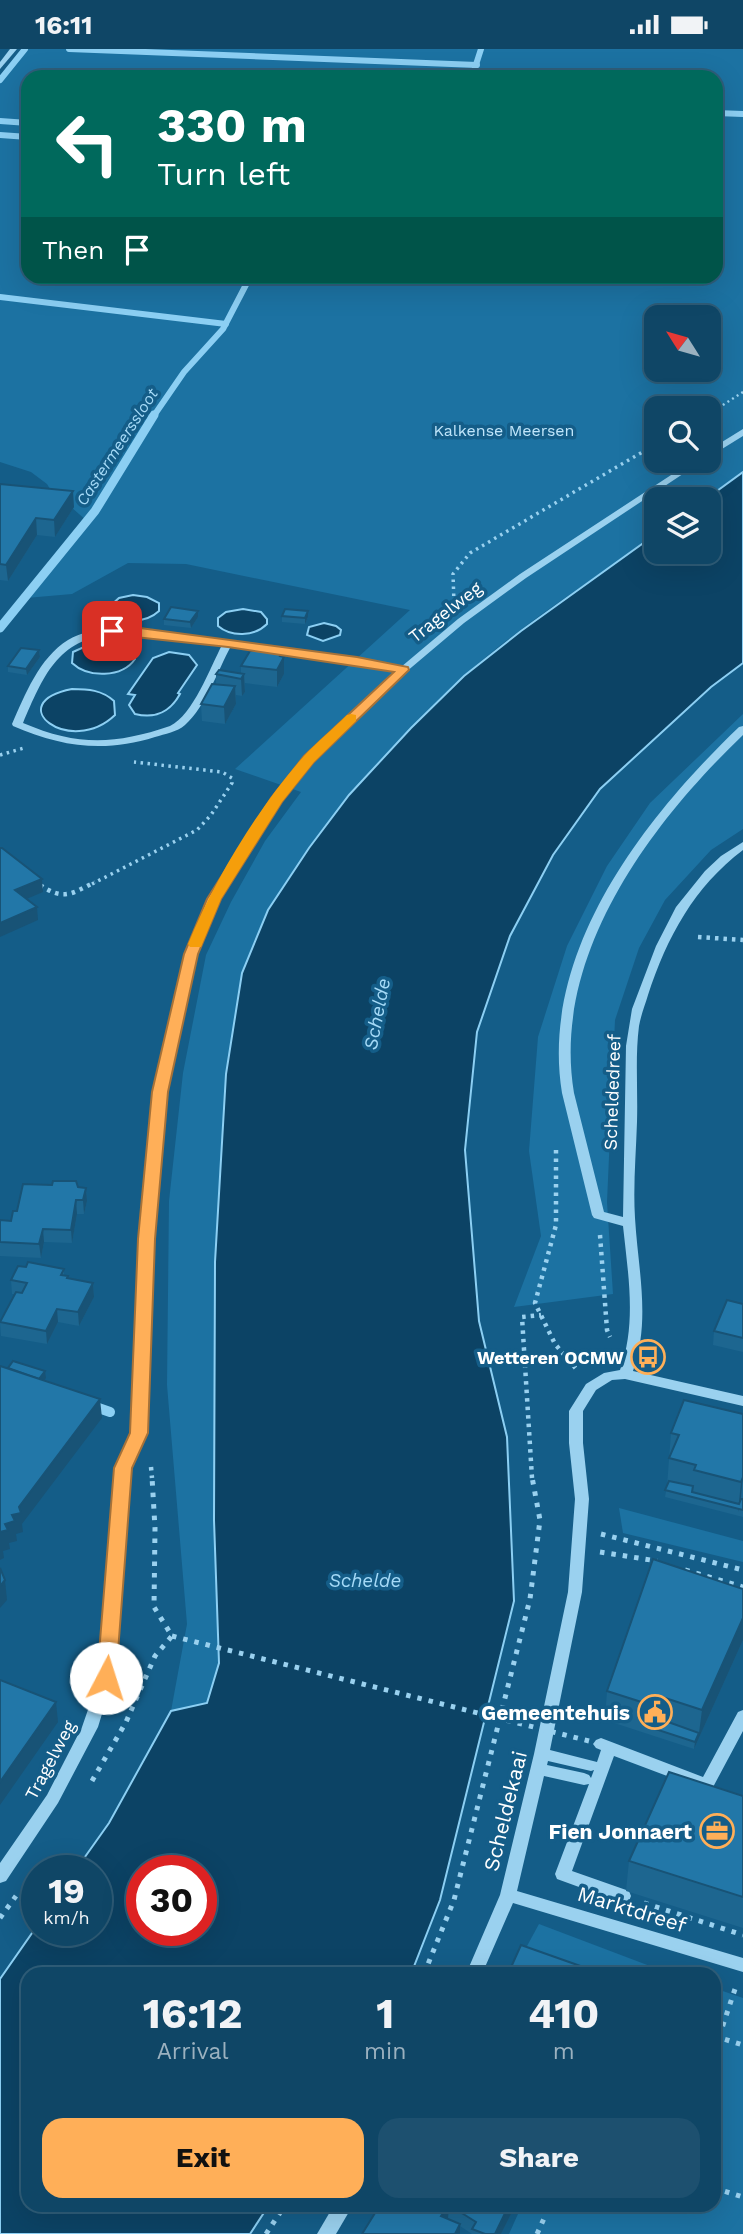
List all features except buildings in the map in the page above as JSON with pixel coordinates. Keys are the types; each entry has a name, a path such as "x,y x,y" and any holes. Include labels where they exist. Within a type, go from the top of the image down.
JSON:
{"street":[{"path":"0,67 14,49"},
{"path":"721,446 743,432"},
{"name":"Tragelweg","path":"0,1876 53,1800 90,1727 106,1678 123,1468 139,1433 146,1239 160,1092 191,954 214,899 276,801 309,759 403,670 461,621 523,576 680,473"},
{"path":"228,643 200,695 179,725 138,741 89,746 47,738 17,725 38,682 66,645 77,639 112,631 140,632 228,643 357,660 403,670"},
{"path":"629,1223 598,1215 565,1073 566,1020 586,947 603,909 644,840 685,788 743,729"},
{"name":"Scheldedreef","path":"625,1374 633,1357 635,1335 629,1223 634,1023 657,951 682,904 726,856 743,845"},
{"path":"591,1387 609,1376 625,1374 743,1401"},
{"name":"Scheldekaai","path":"477,1967 508,1895 541,1761 575,1593 582,1499 576,1443 576,1411 591,1387"},
{"path":"623,1896 563,1874 605,1745 713,1787 743,1716"},
{"path":"541,1761 588,1772"},
{"name":"Marktdreef","path":"508,1895 743,1965"},
{"path":"326,2234 340,2212"}],"path":[{"path":"721,406 743,392"},
{"path":"461,621 454,612 453,574 470,553 644,451"},
{"path":"13,745 34,749"},
{"path":"0,755 26,747"},
{"path":"33,879 55,895 64,897 74,894 197,830 211,815 232,783 232,778 222,772 130,762"},
{"path":"698,937 743,940"},
{"path":"556,1137 556,1225 535,1303 555,1344 591,1387"},
{"path":"598,1215 607,1308"},
{"path":"427,1967 454,1900 530,1599 540,1520 533,1481 522,1317 541,1315"},
{"path":"139,1433 150,1455 155,1528 154,1607 172,1636 605,1745"},
{"path":"580,1528 743,1570"},
{"path":"578,1548 659,1562"},
{"path":"683,1569 743,1587"},
{"path":"623,1896 743,1935"},
{"path":"721,2024 743,1965"},
{"path":"721,2038 743,2045"},
{"path":"721,2190 743,2197"},
{"path":"266,2234 280,2212"},
{"path":"537,2234 548,2212"}],"green space":[{"name":"Kalkense Meersen","path":"25,49 743,49 743,472 721,488 644,487 644,542 533,621 463,677 382,759 344,802 309,848 214,1520 219,1663 207,1703 171,1711 187,1624 167,1385 169,1201 183,1073 206,955 231,902 265,841 301,792 235,769 410,610 186,564 128,563 72,594 26,598 87,521 71,507 56,499 47,484 31,472 0,462 0,80"},
{"path":"743,714 743,829 711,850 665,900 639,948 615,1020 607,1202 613,1294 514,1307 541,1236 529,1151 538,1037 567,946 607,866 650,803"},
{"path":"619,1508 743,1541 743,1562 623,1533"},
{"path":"539,1924 653,1967 542,1967 520,1959"},
{"path":"721,1990 743,1998 743,2234 509,2234 519,2212 721,2212"}],"water":[{"name":"Schelde","path":"743,472 743,663 711,687 600,789 553,855 510,936 477,1032 465,1150 479,1321 507,1437 514,1601 440,1900 414,1967 21,1967 21,2212 264,2212 250,2234 0,2234 0,1979 23,1946 112,1946 112,1855 86,1855 109,1823 171,1711 207,1703 219,1663 214,1520 215,1262 226,1074 242,973 268,910 309,848 349,795 464,676 521,631 644,543 644,564 721,564 721,488"},
{"path":"133,595 147,597 159,603 159,611 148,618 134,621 121,619 110,612 110,606 119,598"},
{"path":"243,609 261,612 267,619 267,624 256,631 243,634 229,632 218,626 218,618 226,612"},
{"path":"324,623 336,626 341,630 340,635 323,641 307,635 309,627"},
{"path":"95,642 124,644 135,653 135,659 122,670 105,674 87,671 72,663 73,652"},
{"path":"169,652 189,655 197,665 167,710 149,716 135,714 129,705 135,695 128,694 153,658"},
{"path":"72,689 105,694 114,701 115,715 97,727 79,731 63,729 50,723 42,715 42,705 51,696"}],"waterway":[{"path":"0,80 25,49"},
{"path":"69,49 476,65"},
{"name":"Castermeerssloot","path":"476,65 481,49"},
{"name":"Castermeerssloot","path":"474,70 476,65"},
{"path":"723,113 743,114"},
{"path":"0,121 21,122"},
{"path":"0,135 21,136"},
{"name":"Castermeerssloot","path":"226,324 246,284"},
{"path":"0,297 226,324"},
{"name":"Castermeerssloot","path":"153,417 184,372 226,324"},
{"name":"Castermeerssloot","path":"0,628 95,511 154,415"},
{"name":"Castermeerssloot","path":"90,1405 110,1412"}],"slow traffic":[{"path":"195,944 214,899 276,801 309,759 351,718"}],"place":[{"name":"Wetteren OCMW","path":"648,1357"},
{"name":"Gemeentehuis","path":"655,1712"},
{"name":"Fien Jonnaert","path":"717,1831"}],"route":[{"path":"106,1678 123,1468 139,1433 146,1239 160,1092 191,954 214,899 276,801 309,759 403,670 357,660 140,632 112,631"}]}
